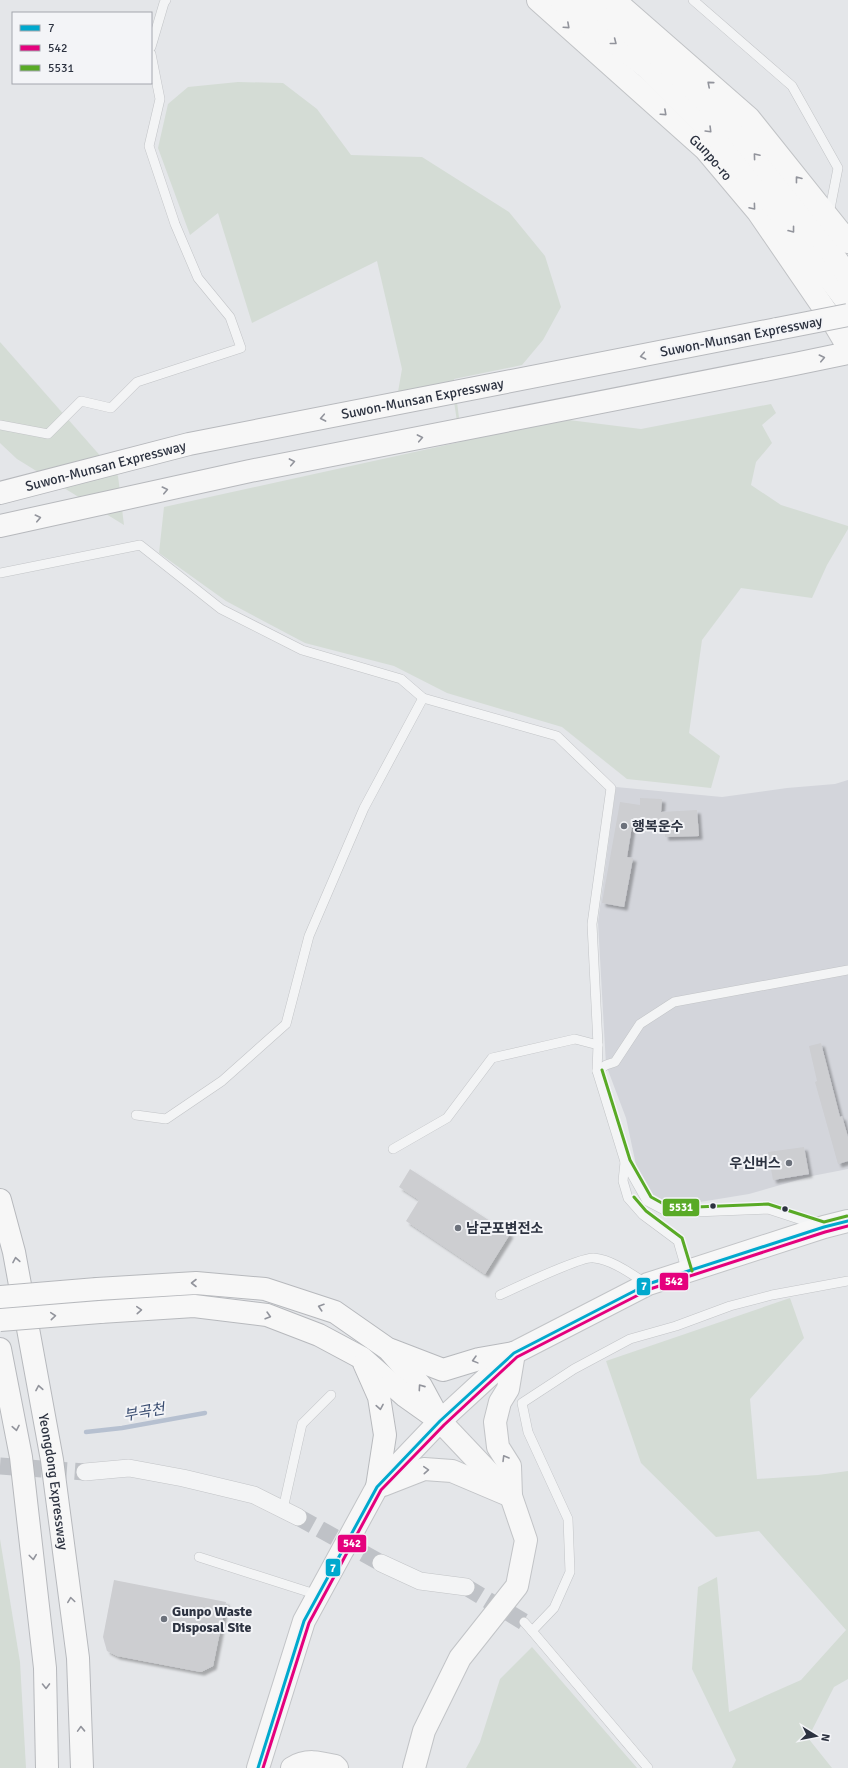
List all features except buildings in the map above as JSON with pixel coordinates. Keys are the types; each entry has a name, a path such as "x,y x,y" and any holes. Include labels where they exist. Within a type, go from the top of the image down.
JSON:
{"main road":[{"name":"Gunpo-ro","path":"538,0 705,149 758,212 832,320 848,347"},
{"name":"Gunpo-ro","path":"561,0 646,66 720,140 782,216 848,303"},
{"path":"589,0 662,59 733,128 817,232 848,276"},
{"path":"614,0 749,118 848,242"},
{"name":"Suwon-Munsan Expressway","path":"0,493 189,444 848,315"},
{"path":"0,526 250,471 795,364 848,352"},
{"name":"Yeongdong Expressway","path":"0,1200 14,1252 52,1460 78,1658 82,1768"},
{"path":"258,1768 304,1621 376,1487 440,1421 514,1353 648,1284 824,1227 848,1221"},
{"path":"0,1297 196,1283 265,1289 335,1312 388,1348 443,1370 479,1359 514,1353"},
{"path":"0,1320 194,1306 267,1315 319,1335 362,1358 405,1396 440,1421 511,1496"},
{"name":"Yeongdong Expressway","path":"0,1348 21,1457 46,1668 47,1768"},
{"path":"388,1348 422,1386 440,1421"},
{"path":"414,1768 424,1731 460,1658 517,1586 526,1540 511,1496 510,1466 498,1447 495,1422 500,1402 515,1396 514,1353"},
{"path":"362,1358 379,1397 385,1435 376,1487"},
{"path":"376,1487 424,1469 452,1471 511,1496"},
{"path":"292,1768 299,1763 315,1762 335,1766 337,1768"}],"street":[{"path":"84,1472 129,1468 183,1478 254,1495 290,1513"},
{"path":"381,1564 420,1580 466,1587"}],"lane":[{"path":"152,43 166,0"},
{"path":"693,0 792,86 838,168 828,218"},
{"path":"0,425 48,434 81,401 111,408 137,382 241,348 230,317 198,278 175,224 149,146 160,99 152,59"},
{"path":"0,573 140,546 221,609 302,650 401,679 423,698 557,736 610,788 592,924 598,1045 597,1071 625,1162 647,1201 670,1213 768,1209 824,1227"},
{"path":"136,1115 166,1119 222,1081 286,1024 309,936 364,808 423,698"},
{"path":"597,1071 606,1065 615,1062 640,1024 674,1002 848,970"},
{"path":"393,1149 447,1118 492,1058 575,1040 598,1045"},
{"path":"625,1162 623,1181 628,1198 643,1215 678,1241 687,1272"},
{"path":"500,1295 562,1267 593,1257 609,1262 648,1284"},
{"path":"532,1631 554,1608 570,1572 568,1519 528,1432 515,1396 574,1370 630,1339 758,1299 848,1281"},
{"path":"290,1513 302,1424 331,1395"},
{"path":"199,1557 319,1595"},
{"path":"524,1622 648,1768"}],"shaded area":[{"path":"238,82 283,83 317,109 351,155 422,157 509,212 545,256 561,307 543,340 522,365 454,379 462,441 569,420 641,429 771,404 776,413 762,425 772,443 756,462 751,485 781,505 848,526 848,529 827,565 812,598 741,588 702,640 689,733 720,756 711,788 627,779 562,727 447,693 394,666 305,643 226,601 159,553 164,507 460,442 451,381 398,392 402,369 377,261 252,323 218,213 190,235 158,148 168,104 188,87"},
{"path":"0,342 118,476 124,525 17,459 0,443"},
{"path":"848,780 848,1169 812,1176 749,1194 700,1202 666,1203 653,1197 639,1179 626,1118 606,1065 598,922 616,787 722,797 787,788 835,784"},
{"path":"790,1298 804,1338 750,1399 757,1479 818,1475 848,1471 848,1679 834,1687 808,1738 832,1768 732,1768 736,1760 692,1669 698,1587 717,1577 729,1712 801,1680 846,1630 759,1531 716,1537 641,1463 606,1361"},
{"path":"0,1539 20,1662 26,1768 0,1768"},
{"path":"532,1647 637,1768 466,1768 480,1742 500,1679"}],"waterway":[{"name":"부곡천","path":"86,1432 122,1428 205,1413"}],"tunnel":[{"path":"0,1466 85,1472"},
{"path":"298,1517 381,1563"},
{"path":"466,1587 524,1622"}],"transit line":[{"name":"5531","path":"602,1070 630,1160 651,1197 671,1208 768,1204 824,1222 847,1216"},
{"name":"5531","path":"634,1197 646,1211 682,1238 692,1271"},
{"name":"7","path":"258,1768 304,1621 377,1487 440,1421 514,1353 648,1284 824,1227 848,1221"},
{"name":"542","path":"263,1768 309,1623 381,1490 444,1425 517,1357 650,1289 825,1232 848,1226"}],"place":[{"name":"행복운수","path":"624,826"},
{"name":"우신버스","path":"789,1163"},
{"name":"남군포변전소","path":"458,1228"},
{"name":"Gunpo Waste Disposal Site","path":"164,1619"}]}
